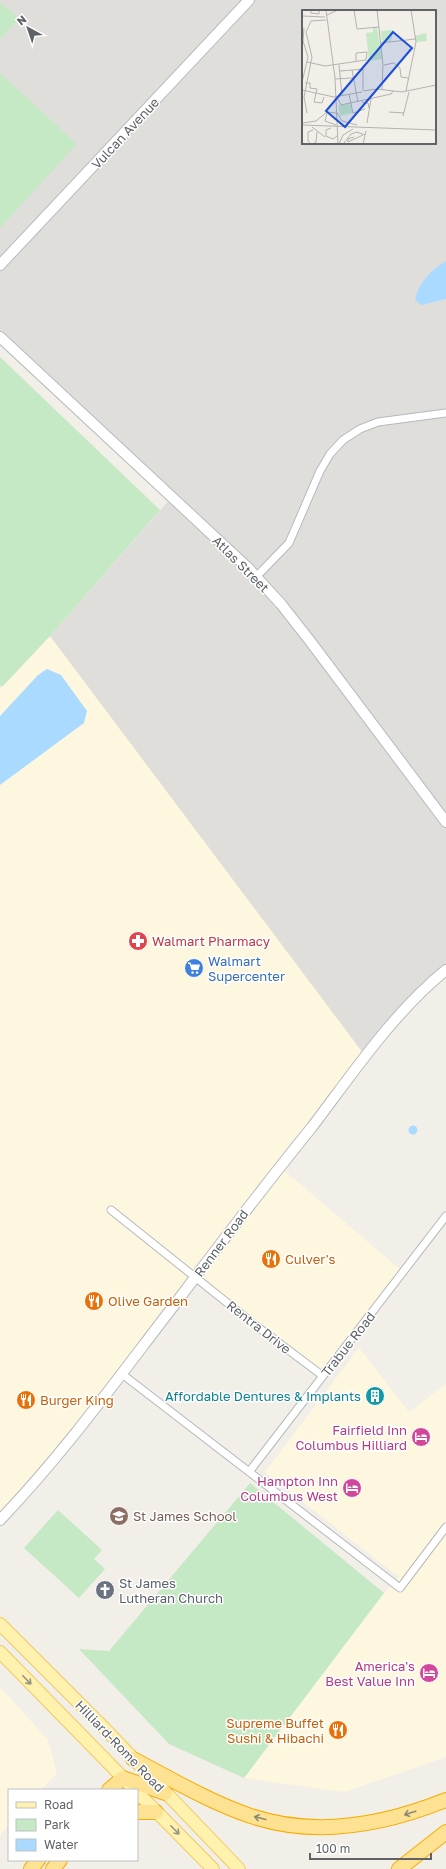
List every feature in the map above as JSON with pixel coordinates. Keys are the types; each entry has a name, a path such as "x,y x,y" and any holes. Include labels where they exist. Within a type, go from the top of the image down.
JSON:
{"highway":[{"path":"133,1759 217,1803 249,1816 298,1826 339,1827 368,1823 399,1817 446,1800"},
{"path":"110,1789 123,1778 165,1793"},
{"path":"138,1812 156,1812"},
{"path":"400,1869 446,1832"},
{"path":"31,1869 37,1861"},
{"path":"53,1869 59,1861"}],"main road":[{"name":"Hilliard-Rome Road","path":"0,1624 239,1869"},
{"name":"Hilliard-Rome Road","path":"0,1652 134,1789"},
{"name":"Hilliard-Rome Road","path":"138,1793 213,1869"}],"street":[{"name":"Vulcan Avenue","path":"0,265 249,0"},
{"name":"Atlas Street","path":"0,337 256,577 281,604 446,822"},
{"path":"256,577 288,543 320,471 330,454 343,440 360,429 378,422 446,413"},
{"name":"Renner Road","path":"0,1520 41,1477 122,1374 264,1186 280,1168 384,1034 418,996 446,970"},
{"name":"Rentra Drive","path":"111,1210 250,1321 323,1376"},
{"name":"Trabue Road","path":"249,1472 446,1216"},
{"path":"122,1374 400,1588 446,1527"}],"shaded area":[{"path":"0,0 446,0 446,970 366,1057 50,636 171,498 0,337"},
{"path":"50,636 366,1057 280,1167 403,1272 323,1376 196,1277 0,1520 0,689"},
{"path":"359,1348 409,1412 446,1384 446,1757 344,1792 244,1778 384,1593 399,1577 265,1472"},
{"path":"0,1687 48,1740 57,1773 42,1789 8,1789 8,1826 0,1835"}],"green space":[{"path":"0,2 19,19 0,39"},
{"path":"0,73 77,144 0,228"},
{"path":"0,357 160,510 50,636 2,687 0,685"},
{"path":"250,1483 384,1593 244,1778 169,1744 79,1649 109,1651"},
{"path":"58,1510 102,1550 94,1559 105,1569 79,1598 24,1548"}],"water":[{"path":"446,261 446,299 422,305 415,300 419,288 426,277 435,268"},
{"path":"47,669 61,675 87,711 84,723 0,785 0,716 38,675"},
{"path":"413,1125 418,1130 413,1135 408,1130"}],"place":[{"name":"Walmart Pharmacy","path":"138,941"},
{"name":"Walmart Supercenter","path":"194,968"},
{"name":"Culver's","path":"271,1259"},
{"name":"Olive Garden","path":"94,1301"},
{"name":"Affordable Dentures & Implants","path":"375,1396"},
{"name":"Burger King","path":"26,1400"},
{"name":"Fairfield Inn Columbus Hilliard","path":"421,1437"},
{"name":"Hampton Inn Columbus West","path":"352,1488"},
{"name":"St James School","path":"119,1516"},
{"name":"St James Lutheran Church","path":"105,1590"},
{"name":"America's Best Value Inn","path":"429,1673"},
{"name":"Supreme Buffet Sushi & Hibachi","path":"338,1730"}]}
